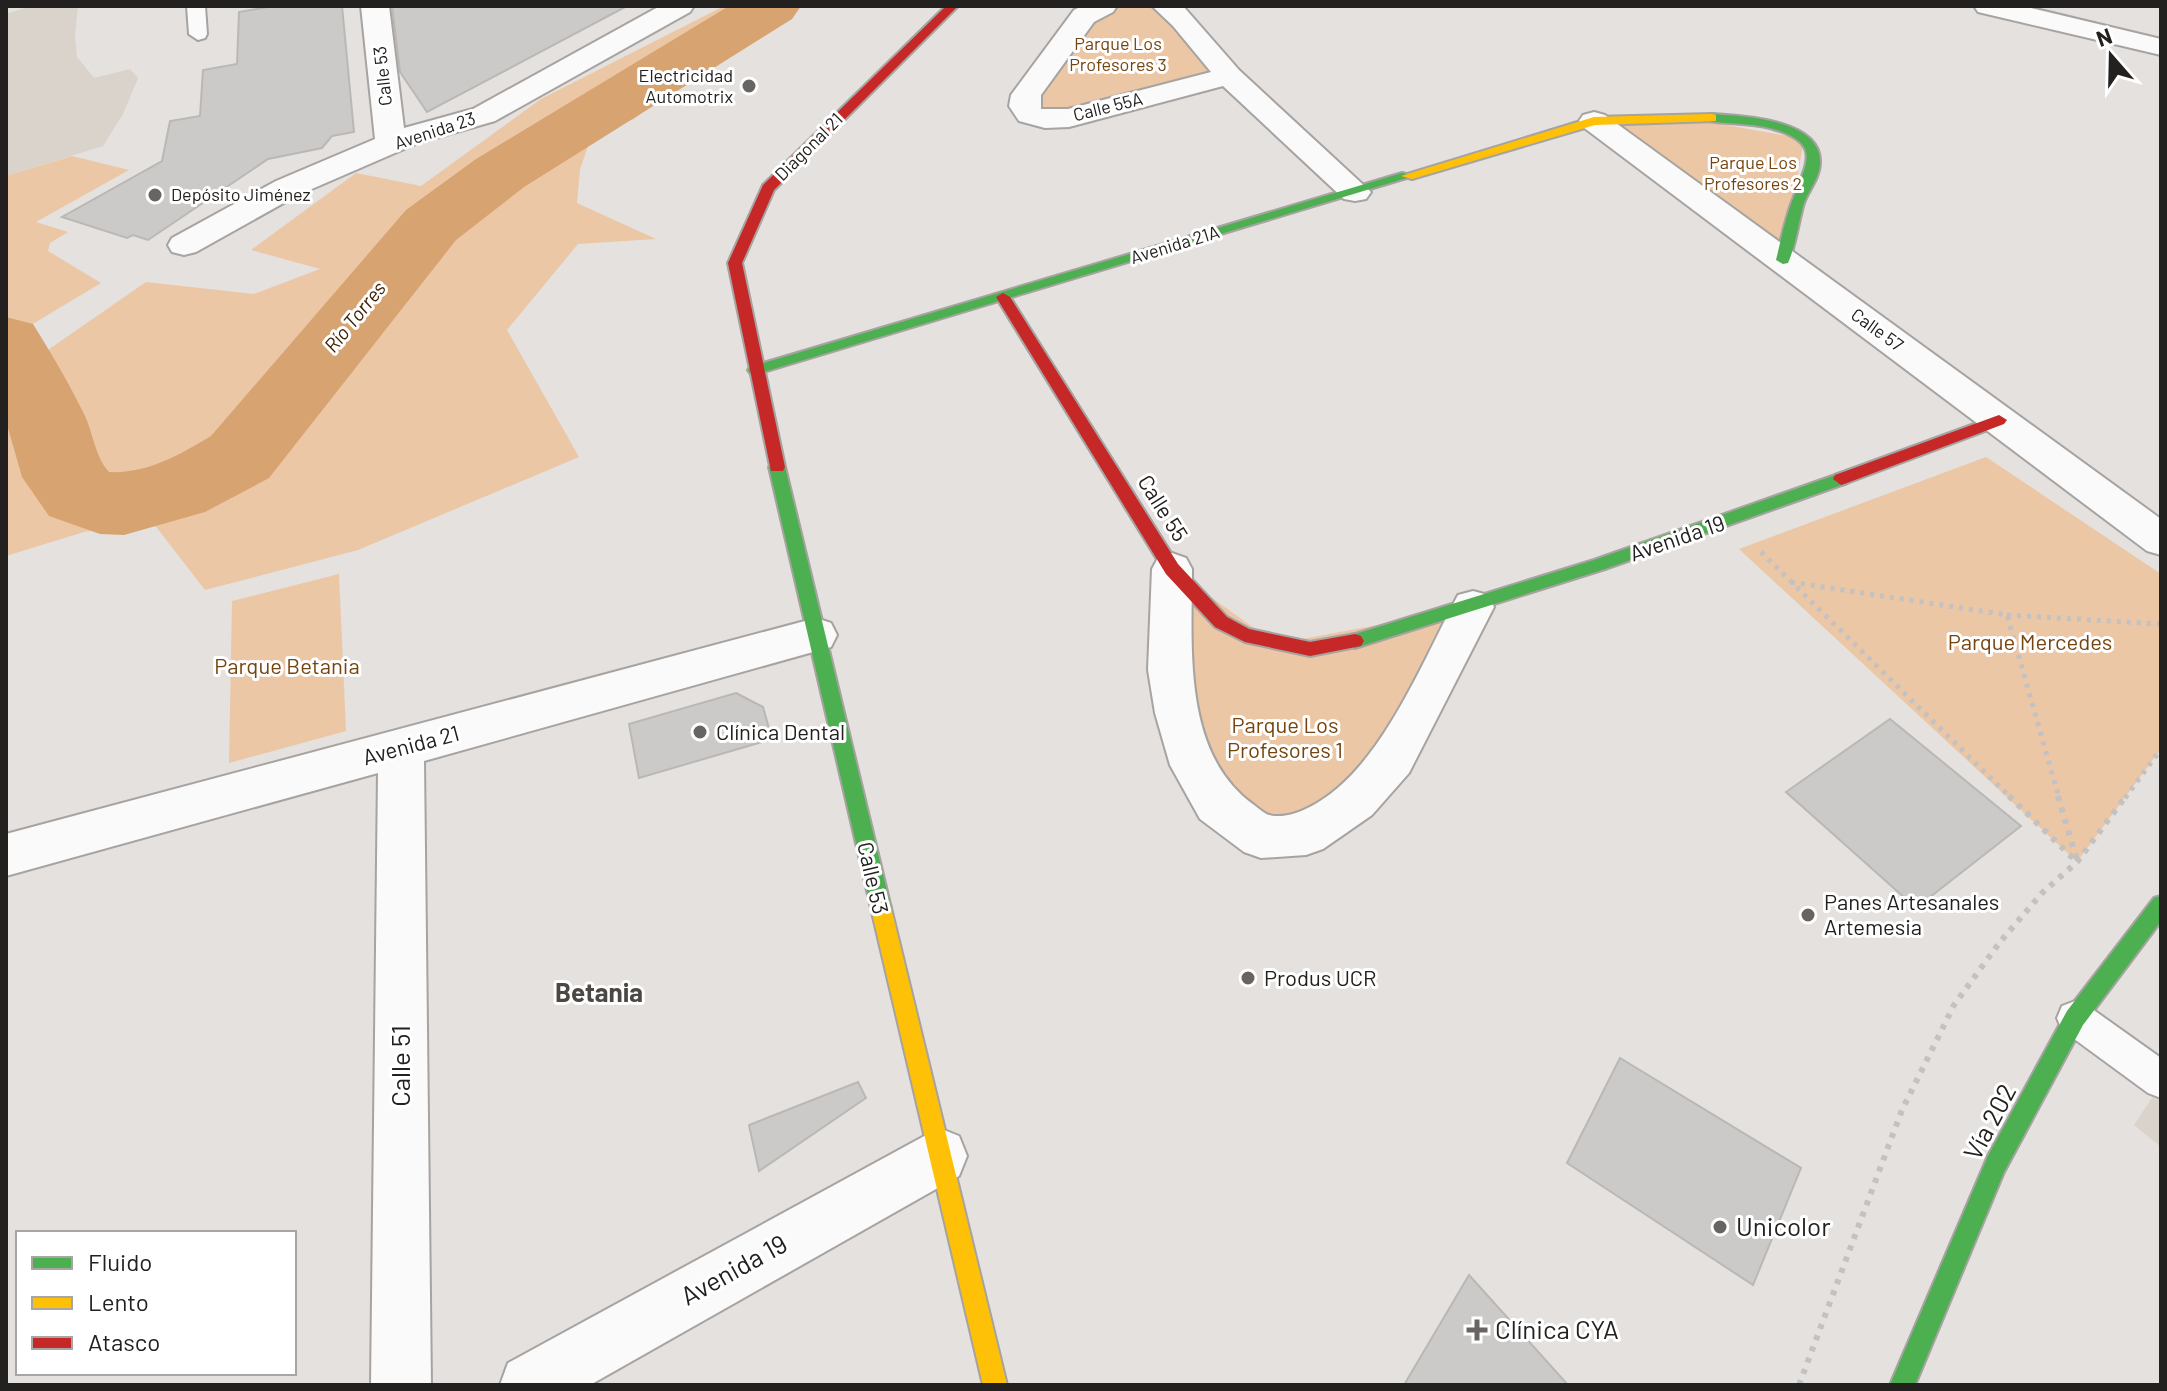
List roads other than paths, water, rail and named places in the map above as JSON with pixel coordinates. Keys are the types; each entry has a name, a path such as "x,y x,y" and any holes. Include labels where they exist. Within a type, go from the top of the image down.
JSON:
{"street":[{"name":"Calle 53","path":"375,6 391,145"},
{"name":"Avenida 23","path":"184,245 287,188 391,145 484,115 680,6"},
{"name":"Diagonal 21","path":"755,370 735,263 768,188 952,6"},
{"name":"Calle 55A","path":"1103,6 1084,16 1026,95 1024,106 1030,115 1045,119 1069,118 1229,76"},
{"path":"1166,6 1183,20 1229,76 1355,192"},
{"path":"1988,6 2161,47"},
{"name":"Avenida 21A","path":"755,370 1594,121 1739,119 1773,123 1804,139 1814,151 1814,168 1803,190 1783,260"},
{"name":"Calle 57","path":"1594,121 2161,540"},
{"name":"Calle 55","path":"1003,297 1172,569 1221,622 1245,635 1276,644 1310,649 1351,642"},
{"name":"Calle 53","path":"755,370 995,1385"},
{"name":"Avenida 19","path":"1351,642 1473,607 1729,521 1999,420"},
{"path":"1172,569 1170,670 1177,713 1193,765 1217,805 1261,837 1306,834 1356,801 1393,759 1473,607"},
{"name":"Avenida 21","path":"6,855 816,635"},
{"name":"Calle 51","path":"401,748 401,1385"},
{"name":"Vía 202","path":"1902,1385 1996,1164 2075,1018 2161,905"},
{"name":"Avenida 19","path":"530,1385 939,1156"}],"lane":[{"path":"196,6 198,34"},
{"path":"2075,1018 2161,1080"}],"waterway":[{"name":"Río Torres","path":"6,342 48,423 64,477 79,494 100,503 124,504 175,491 240,457 431,225 500,173 771,6"}],"place":[{"name":"Electricidad Automotrix","path":"749,86"},
{"name":"Depósito Jiménez","path":"155,195"},
{"name":"Clínica Dental","path":"700,732"},
{"name":"Panes Artesanales Artemesia","path":"1808,915"},
{"name":"Produs UCR","path":"1248,978"},
{"name":"Unicolor","path":"1720,1227"},
{"name":"Clínica CYA","path":"1477,1330"}],"district":[{"name":"Betania","path":"599,993"}],"park label":[{"name":"Parque Los Profesores 3","path":"1118,54"},
{"name":"Parque Los Profesores 2","path":"1753,173"},
{"name":"Parque Mercedes","path":"2030,642"},
{"name":"Parque Betania","path":"287,666"},
{"name":"Parque Los Profesores 1","path":"1285,738"}]}
